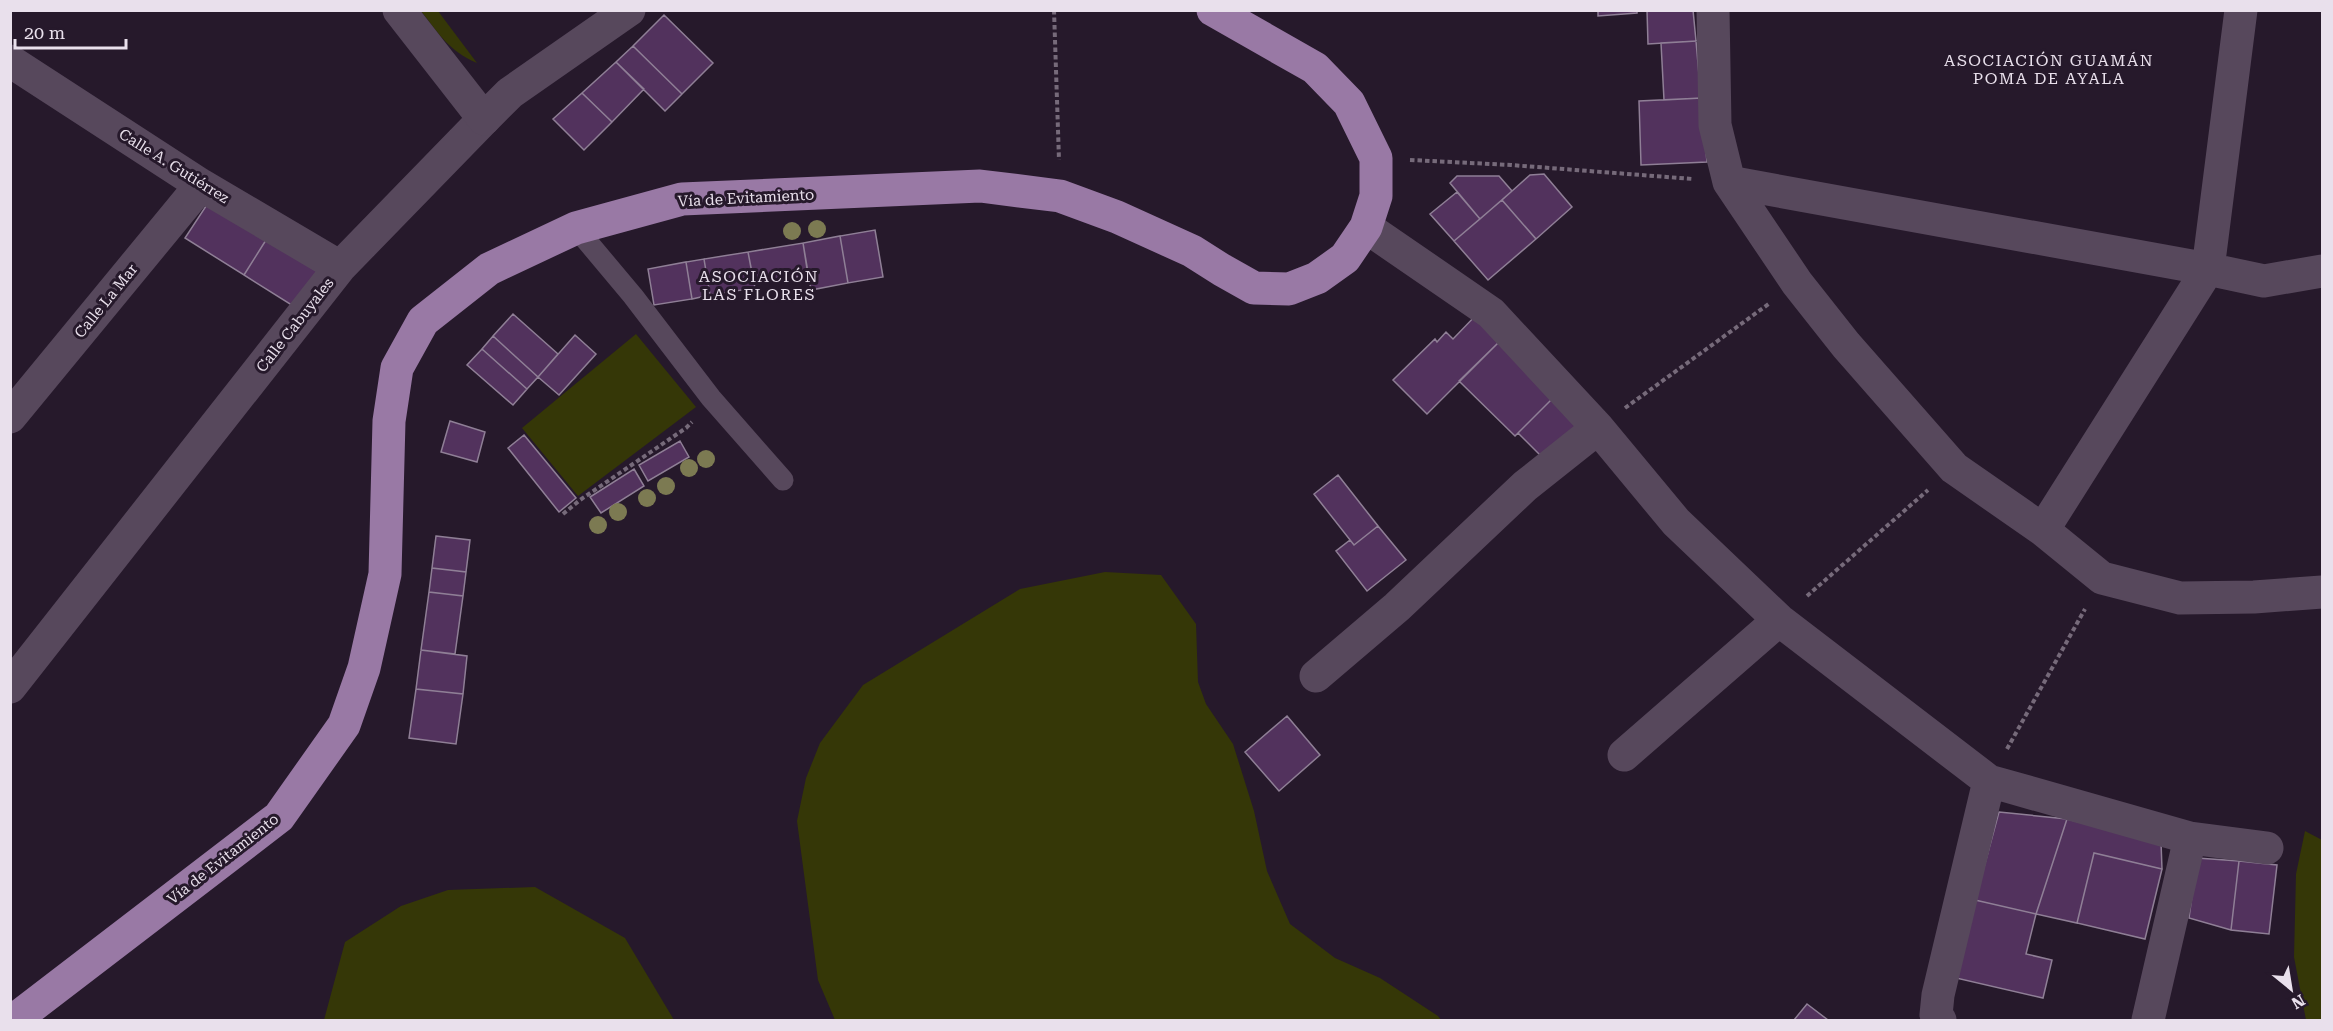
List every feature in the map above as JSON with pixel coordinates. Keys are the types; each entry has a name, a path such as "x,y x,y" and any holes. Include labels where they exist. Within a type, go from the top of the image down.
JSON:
{"highway":[{"name":"Vía de Evitamiento","path":"14,1020 279,817 345,725 364,668 385,574 389,421 397,368 423,321 489,269 576,228 682,199 980,186 1060,196 1117,217 1192,250 1254,288 1289,289 1317,278 1345,258 1366,227 1376,196 1376,158 1349,103 1315,68 1213,10"}],"street":[{"path":"399,10 484,119"},
{"name":"Calle Cabuyales","path":"10,687 340,267 510,93 629,10"},
{"path":"1713,10 1715,125 1729,182 1797,283 1846,345 1954,468 2043,530 2102,578 2180,598 2254,597 2322,592"},
{"path":"2043,530 2208,269 2241,10"},
{"name":"Calle A. Gutiérrez","path":"10,61 201,185 340,267"},
{"path":"1729,182 2264,281 2322,271"},
{"name":"Calle La Mar","path":"10,417 201,185"},
{"path":"1366,227 1491,313 1598,428 1676,522 1779,620 1989,781 2190,838 2267,848"},
{"path":"1316,676 1397,607 1525,486 1598,428"},
{"path":"1624,755 1779,620"},
{"path":"1940,1020 1936,1015 1938,994 1989,781"},
{"path":"2148,1020 2190,838"}],"lane":[{"path":"576,228 633,296 711,398 783,480"}],"path":[{"path":"1054,10 1060,196"},
{"path":"1376,158 1511,165 1729,182"},
{"path":"1598,428 1797,283"},
{"path":"563,514 686,428 711,398"},
{"path":"1779,620 1954,468"},
{"path":"1989,781 2102,578"}],"shaded area":[{"path":"421,11 438,11 477,63 452,47"},
{"path":"636,334 696,407 578,496 522,428"},
{"path":"1105,572 1161,575 1196,624 1198,682 1206,704 1233,744 1254,811 1267,871 1290,924 1335,958 1380,978 1441,1020 835,1020 818,980 797,821 806,778 820,743 863,685 1020,589"},
{"path":"2305,831 2322,840 2322,1020 2306,1020 2294,957 2296,874"},
{"path":"535,887 625,938 674,1020 324,1020 345,942 401,906 448,890"}],"building":[{"path":"1598,10 1637,10 1637,13 1598,16"},
{"path":"1647,10 1693,10 1696,41 1648,44"},
{"path":"664,15 713,63 682,94 633,46"},
{"path":"1696,41 1701,98 1664,100 1661,43"},
{"path":"633,46 682,94 665,111 616,62"},
{"path":"616,62 644,89 612,122 582,93"},
{"path":"582,93 612,122 584,150 553,119"},
{"path":"1701,98 1707,162 1641,165 1639,101"},
{"path":"1544,174 1572,207 1536,239 1502,200 1530,175"},
{"path":"1457,176 1499,176 1512,191 1480,219 1450,183"},
{"path":"1457,192 1480,219 1454,241 1430,214"},
{"path":"1502,200 1536,239 1488,280 1454,241"},
{"path":"208,203 266,240 244,275 185,238"},
{"path":"875,230 883,277 848,283 840,236"},
{"path":"840,236 848,283 811,290 803,243"},
{"path":"266,240 322,274 298,309 244,275"},
{"path":"803,243 808,275 754,284 748,252"},
{"path":"748,252 755,288 710,295 704,259"},
{"path":"704,259 710,295 692,299 686,262"},
{"path":"686,262 692,299 654,305 648,269"},
{"path":"1479,312 1502,339 1427,414 1393,380 1435,339 1437,342 1446,332 1453,339"},
{"path":"513,314 558,354 538,377 493,336"},
{"path":"575,335 596,354 559,395 538,377"},
{"path":"493,336 538,377 527,389 482,349"},
{"path":"1502,339 1554,397 1515,436 1459,381"},
{"path":"482,349 527,389 513,405 467,365"},
{"path":"1554,397 1580,427 1546,461 1518,433"},
{"path":"450,421 485,432 477,462 441,452"},
{"path":"524,435 576,498 559,512 508,448"},
{"path":"680,441 689,457 648,481 639,465"},
{"path":"634,469 644,486 601,513 590,497"},
{"path":"1338,475 1378,526 1354,545 1314,494"},
{"path":"1378,526 1406,560 1367,591 1336,551 1350,540 1354,545"},
{"path":"436,536 470,540 466,572 432,568"},
{"path":"432,568 466,572 463,596 429,592"},
{"path":"429,592 463,596 455,654 421,650"},
{"path":"421,650 467,656 463,694 416,689"},
{"path":"416,689 463,694 456,744 409,738"},
{"path":"1287,716 1320,755 1279,791 1245,752"},
{"path":"1999,812 2067,819 2036,914 1975,900"},
{"path":"2067,819 2161,842 2162,869 2094,853 2077,923 2036,914"},
{"path":"2094,853 2162,869 2145,939 2077,923"},
{"path":"2197,858 2239,861 2231,930 2189,918"},
{"path":"2239,861 2277,865 2269,934 2231,930"},
{"path":"1975,900 2036,914 2026,954 2052,960 2043,998 1956,978"},
{"path":"1807,1004 1828,1020 1794,1020"}],"district":[{"name":"ASOCIACIÓN GUAMÁN POMA DE AYALA","path":"2049,69"},
{"name":"ASOCIACIÓN LAS FLORES","path":"759,285"}]}
